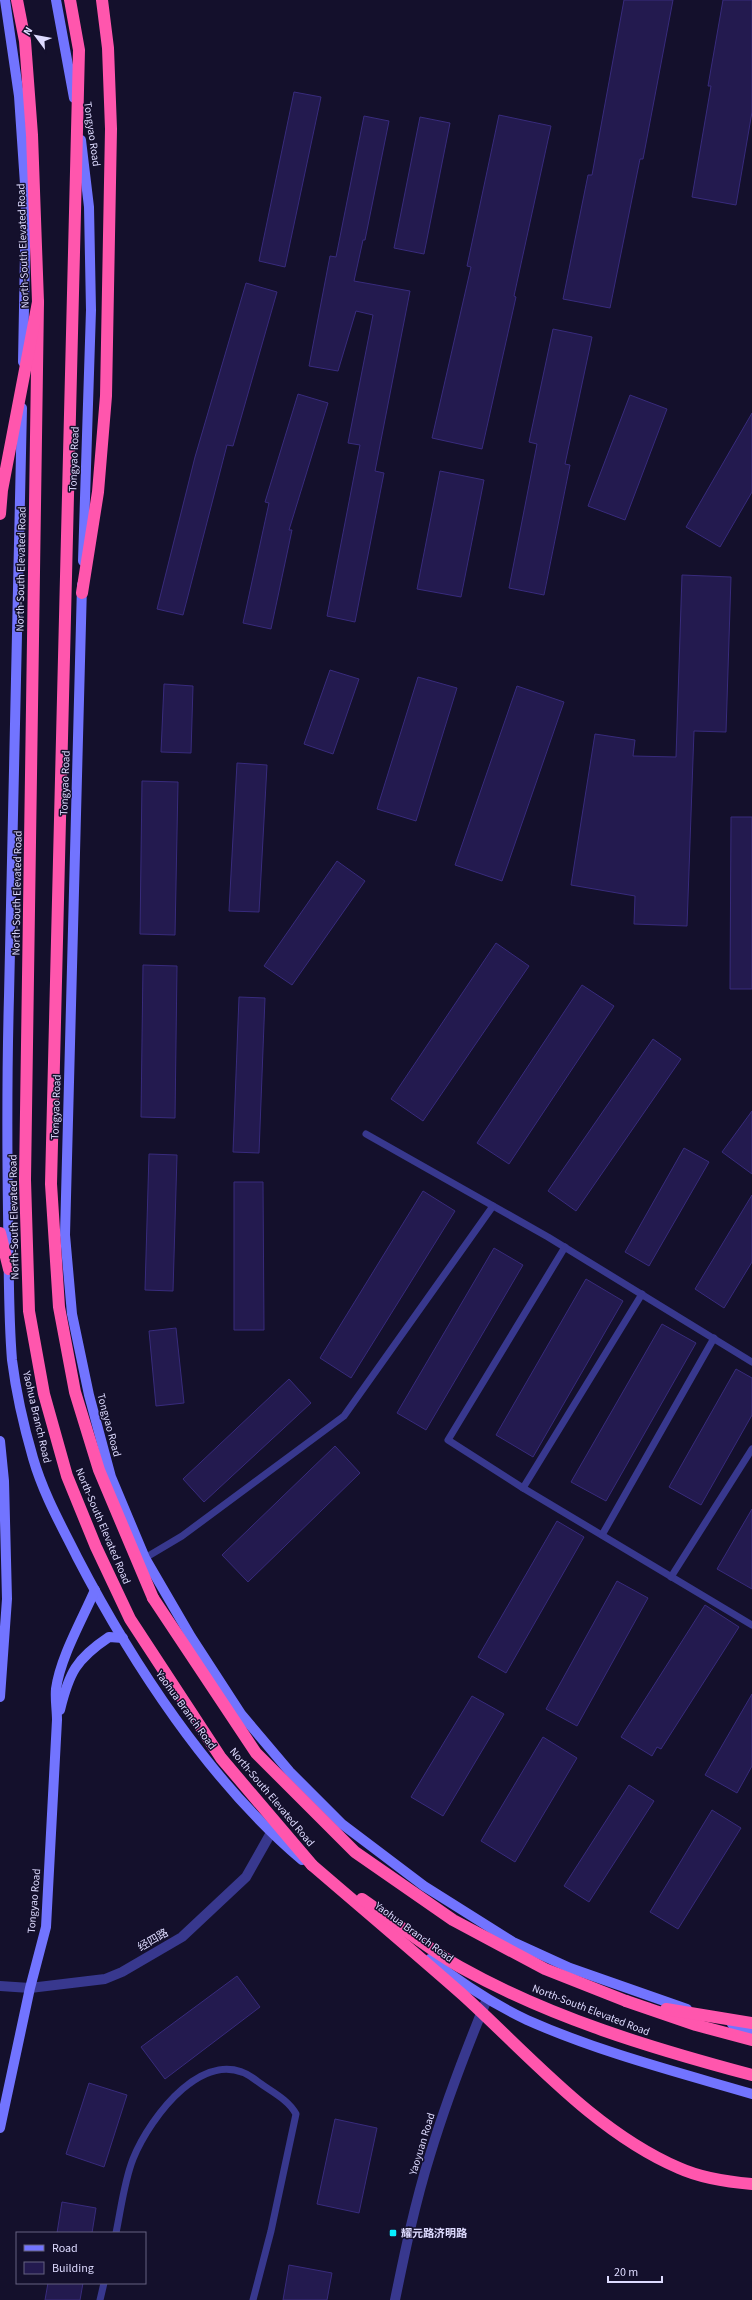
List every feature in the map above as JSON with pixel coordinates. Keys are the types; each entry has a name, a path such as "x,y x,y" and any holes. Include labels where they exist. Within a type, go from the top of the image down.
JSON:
{"highway":[{"name":"North-South Elevated Road","path":"17,0 25,41 32,135 38,302 25,1180 29,1311 44,1394 67,1476 96,1547 130,1619 221,1758 312,1865 459,1966 536,2006 665,2052 752,2075"},
{"name":"North-South Elevated Road","path":"70,0 79,50 51,1184 59,1307 75,1392 99,1470 153,1598 256,1753 355,1852 453,1920 545,1969 626,2001 696,2025 752,2040"},
{"path":"82,594 98,492 106,396 111,129 108,48 102,0"},
{"path":"0,514 2,490 38,302"},
{"path":"0,1234 9,1269"},
{"path":"312,1865 462,1995 574,2098 622,2137 679,2168 727,2182 752,2184"},
{"path":"626,2001 752,2023"}],"street":[{"path":"5,0 19,96 26,199 7,1072 9,1269"},
{"name":"Tongyao Road","path":"56,0 79,126 89,207 91,310 65,1235 72,1314 88,1395 111,1477 145,1558"},
{"name":"Yaohua Branch Road","path":"9,1269 12,1361 33,1460 53,1511 94,1590 123,1638 179,1722 216,1770 296,1855 344,1895 439,1966 487,1999 527,2020 569,2036 628,2057 752,2094"},
{"path":"0,1441 4,1481 7,1599 0,1697"},
{"path":"145,1558 191,1637 241,1714 290,1772 342,1824 424,1886 513,1942 570,1968 752,2030"},
{"name":"Tongyao Road","path":"0,2128 30,1988 46,1927 57,1720 56,1689 64,1656 81,1624 94,1590"},
{"name":"Tongyao Road","path":"57,1720 66,1686 78,1662 109,1637 123,1638"},
{"name":"经四路","path":"0,1986 30,1988 105,1980 122,1972 182,1937 246,1878 272,1831"},
{"name":"Yaoyuan Road","path":"395,2300 408,2236 429,2156 456,2077 487,1999"}],"lane":[{"path":"366,1134 565,1248 752,1362"},
{"path":"145,1558 182,1536 344,1416 493,1206"},
{"path":"565,1248 448,1440 523,1488 752,1624"},
{"path":"523,1488 642,1294"},
{"path":"602,1535 714,1338"},
{"path":"671,1577 752,1449"},
{"path":"116,2232 132,2160 146,2132 158,2115 178,2093 197,2079 220,2068 241,2071 291,2104 296,2114 271,2231 253,2300"},
{"path":"100,2300 104,2284"}],"building":[{"path":"624,0 673,0 643,159 640,159 610,308 563,299 588,175 592,175"},
{"path":"723,0 752,0 752,112 736,205 692,197 711,86 708,86"},
{"path":"294,92 321,97 285,267 259,261"},
{"path":"499,115 551,126 514,296 516,297 482,449 432,438 471,267 467,266"},
{"path":"364,116 389,121 365,240 363,240 354,281 410,291 375,471 384,473 355,622 327,616 360,445 348,443 373,315 356,311 338,371 309,366 330,256 336,257"},
{"path":"420,117 450,123 424,254 394,248"},
{"path":"246,283 277,292 233,446 227,445 183,615 157,609 195,457"},
{"path":"553,329 592,337 565,464 570,465 544,595 509,588 537,444 529,442"},
{"path":"298,394 328,403 289,530 292,530 271,629 243,623 269,503 265,502"},
{"path":"630,395 667,409 625,520 588,506"},
{"path":"752,413 752,492 720,547 686,527"},
{"path":"440,471 484,480 461,597 417,589"},
{"path":"682,575 731,577 726,732 694,731 687,926 634,924 635,896 571,885 595,734 635,740 633,756 676,757"},
{"path":"330,670 359,679 333,754 304,744"},
{"path":"418,677 457,688 416,821 377,809"},
{"path":"164,684 193,686 191,753 161,752"},
{"path":"517,686 564,702 502,881 455,865"},
{"path":"237,763 267,765 259,912 229,911"},
{"path":"142,781 178,782 175,935 140,934"},
{"path":"731,817 752,817 752,989 730,989"},
{"path":"337,861 365,881 292,985 264,966"},
{"path":"496,943 529,966 423,1121 391,1099"},
{"path":"143,965 177,966 175,1118 141,1117"},
{"path":"582,985 614,1006 509,1164 477,1143"},
{"path":"239,997 265,998 259,1153 233,1152"},
{"path":"653,1039 681,1059 576,1211 548,1191"},
{"path":"752,1111 752,1174 722,1152"},
{"path":"684,1148 709,1162 649,1266 625,1252"},
{"path":"149,1154 177,1155 173,1291 145,1290"},
{"path":"234,1182 263,1182 264,1330 234,1330"},
{"path":"423,1191 455,1211 351,1378 320,1358"},
{"path":"752,1195 752,1262 724,1308 695,1289"},
{"path":"494,1248 523,1265 426,1430 397,1413"},
{"path":"586,1279 623,1301 533,1457 496,1435"},
{"path":"662,1324 696,1343 606,1501 571,1482"},
{"path":"176,1328 184,1403 156,1406 149,1331"},
{"path":"736,1369 752,1378 752,1415 701,1505 669,1487"},
{"path":"289,1379 311,1403 204,1502 183,1479"},
{"path":"335,1446 360,1473 248,1582 222,1555"},
{"path":"752,1509 752,1589 717,1569"},
{"path":"557,1521 584,1537 506,1673 478,1657"},
{"path":"617,1581 648,1598 577,1726 546,1709"},
{"path":"705,1605 739,1627 661,1749 657,1747 652,1756 621,1737"},
{"path":"752,1694 752,1766 737,1793 705,1775"},
{"path":"472,1696 504,1714 443,1816 411,1797"},
{"path":"543,1737 577,1758 515,1862 481,1841"},
{"path":"629,1785 654,1801 589,1902 564,1886"},
{"path":"712,1810 741,1828 678,1929 650,1912"},
{"path":"237,1976 260,2007 165,2079 141,2047"},
{"path":"89,2083 127,2095 104,2167 66,2154"},
{"path":"335,2119 377,2128 359,2213 317,2204"},
{"path":"62,2202 96,2208 92,2232 57,2232"},
{"path":"289,2265 332,2273 327,2300 283,2300"},
{"path":"48,2284 83,2284 80,2300 45,2300"}],"place":[{"name":"耀元路济明路","path":"393,2233"}]}
